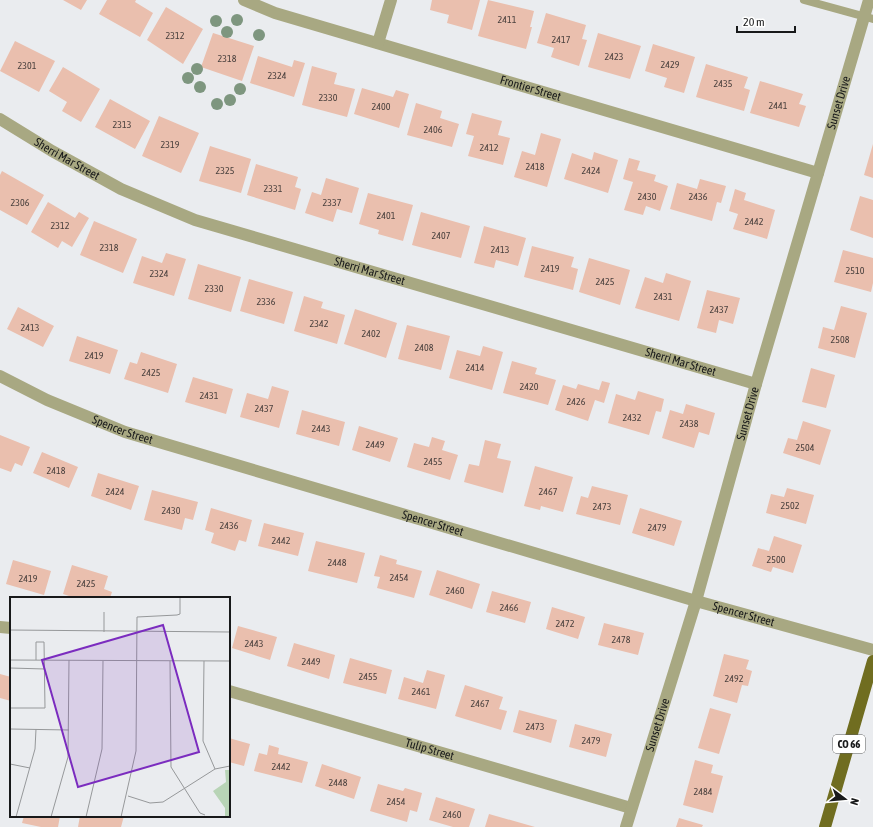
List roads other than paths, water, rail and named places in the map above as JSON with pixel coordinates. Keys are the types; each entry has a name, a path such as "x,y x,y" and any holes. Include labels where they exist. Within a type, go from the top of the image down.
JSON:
{"main road":[{"name":"CO 66","path":"825,827 873,660"}],"street":[{"name":"Frontier Street","path":"244,0 275,13 818,173"},
{"path":"378,43 391,0"},
{"name":"Sunset Drive","path":"626,827 696,601 756,384 818,173 869,18 869,0"},
{"name":"Sherri Mar Street","path":"0,118 52,151 121,189 195,220 756,384"},
{"name":"Spencer Street","path":"0,376 47,400 125,432 696,601 873,650"},
{"path":"0,627 10,628"},
{"name":"Tulip Street","path":"230,691 631,808"}],"lane":[{"path":"809,1 869,18"}]}
